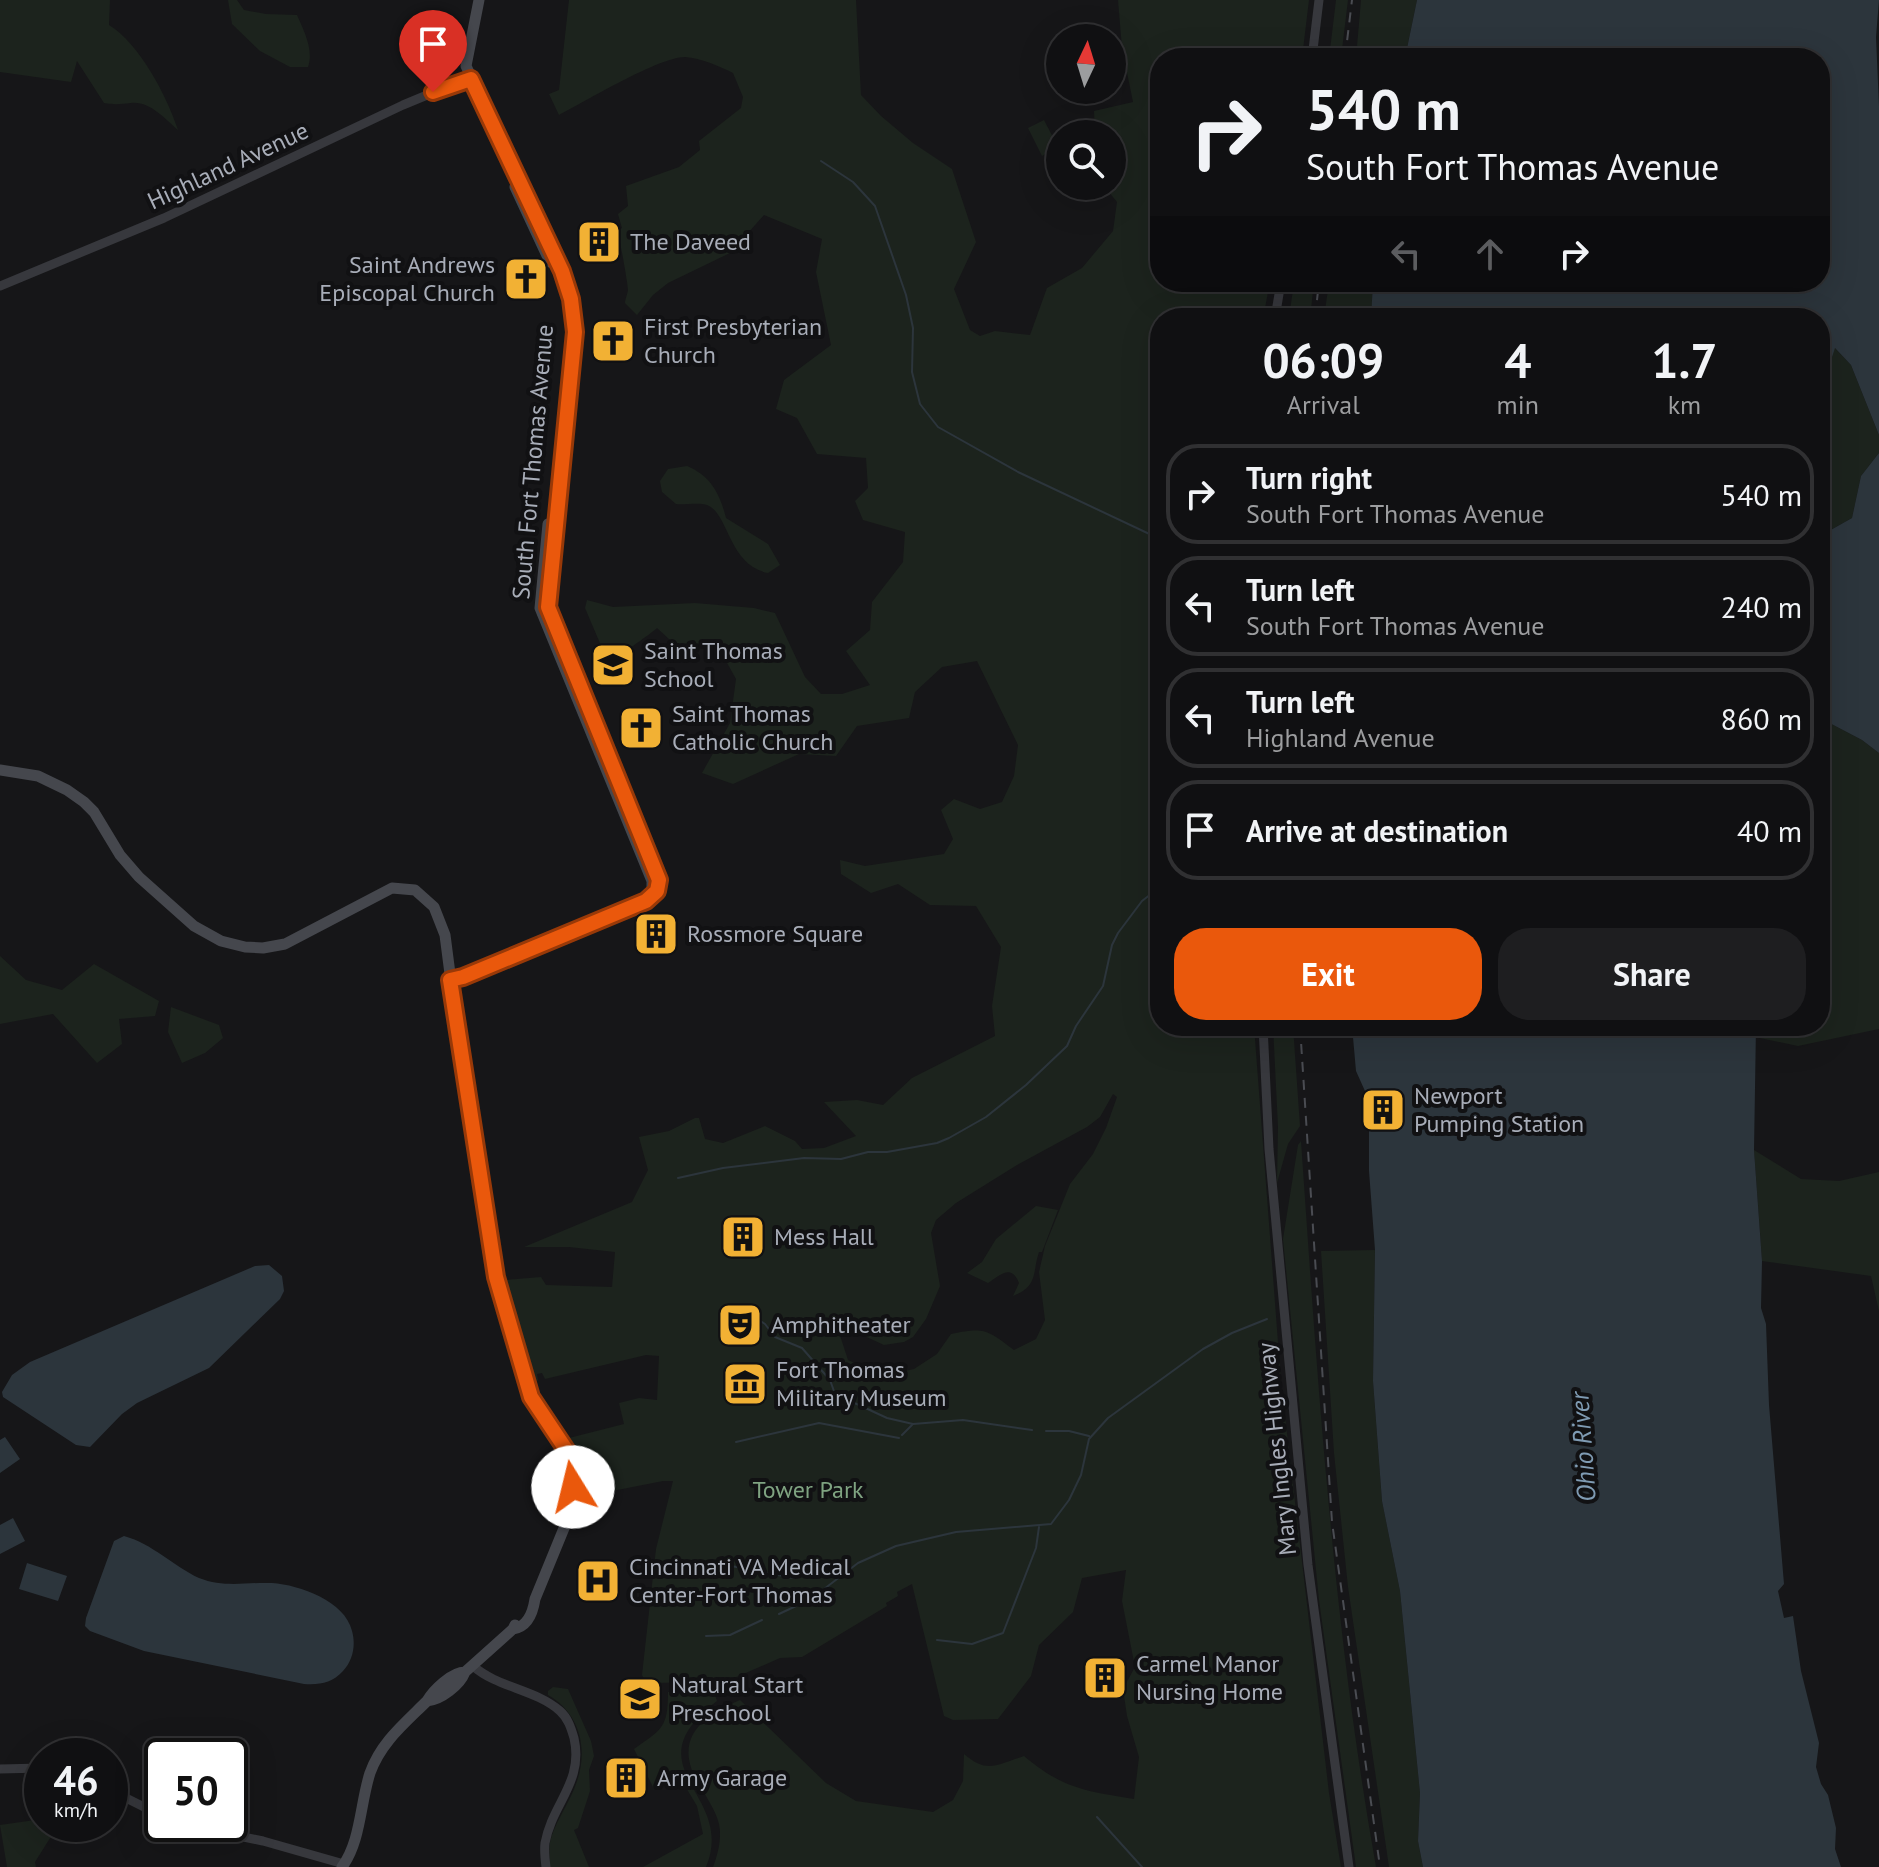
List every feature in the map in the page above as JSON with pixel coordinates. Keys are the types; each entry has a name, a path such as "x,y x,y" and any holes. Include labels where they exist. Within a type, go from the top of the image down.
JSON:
{"main road":[{"path":"468,80 458,61 472,0"},
{"path":"468,80 467,55 479,0"},
{"name":"South Fort Thomas Avenue","path":"450,980 652,897 659,886 657,873 548,607 575,332 571,299 545,233 468,80"},
{"path":"0,770 38,776 84,802 139,877 194,926 221,941 254,948 285,944 384,890 400,887 415,890 429,901 441,921 496,1277 531,1397 565,1446 572,1464 572,1502 535,1599 513,1629 463,1678 436,1700 427,1701 392,1734 377,1757 351,1850 343,1865"}],"street":[{"path":"1313,48 1319,0"},
{"name":"Highland Avenue","path":"0,286 164,218 403,105 468,80"},
{"name":"Mary Ingles Highway","path":"1263,1036 1269,1149 1307,1552 1349,1867"},
{"path":"469,1669 541,1698 561,1713 572,1730 576,1755 573,1778 547,1837 546,1867"},
{"path":"0,1769 24,1768"},
{"path":"248,1838 343,1865"}],"green space":[{"path":"0,0 110,0 109,25 131,44 151,72 178,130 145,105 104,103 77,61 71,82 0,72"},
{"path":"228,0 237,0 244,10 297,15 309,47 308,67 290,67 260,51 232,24"},
{"name":"Tower Park","path":"569,0 856,0 861,95 913,143 952,169 976,242 954,289 970,330 980,336 995,331 1030,335 1047,288 1082,268 1113,231 1115,200 1126,200 1126,120 1094,120 1094,111 1133,102 1126,68 1126,24 1120,24 1118,0 1309,0 1303,48 1150,48 1150,292 1268,292 1265,308 1150,308 1150,1036 1255,1036 1281,1382 1329,1793 1341,1867 713,1867 719,1846 719,1824 696,1779 689,1751 696,1729 727,1706 740,1700 826,1783 856,1801 933,1812 953,1800 963,1781 964,1754 986,1766 1024,1756 1063,1782 1102,1794 1134,1799 1139,1757 1123,1689 1135,1667 1122,1601 1126,1570 1082,1578 1073,1612 1039,1645 1031,1676 998,1719 953,1720 944,1716 912,1584 897,1592 898,1596 886,1603 887,1606 802,1657 780,1658 718,1682 646,1683 642,1675 656,1549 673,1481 582,1497 579,1461 569,1438 624,1424 619,1403 639,1398 657,1400 659,1356 646,1355 545,1379 542,1373 537,1374 538,1380 534,1383 506,1280 541,1277 546,1285 612,1287 615,1252 569,1247 524,1247 632,1202 648,1170 639,1137 669,1131 699,1118 705,1139 723,1143 765,1126 795,1141 802,1149 824,1148 856,1136 824,1102 857,1100 883,1105 912,1078 995,1036 992,1006 1001,947 976,906 930,905 898,884 871,893 841,874 840,860 865,866 944,854 953,839 941,810 954,799 980,809 1002,802 1014,776 1018,745 977,661 942,667 915,692 909,718 857,726 836,756 799,754 733,784 702,773 730,723 736,679 716,643 681,650 657,628 624,652 622,648 605,655 585,608 587,600 613,607 695,603 754,608 775,613 805,677 821,694 842,694 870,685 846,651 870,630 872,602 903,562 905,532 863,520 855,501 868,488 866,458 817,454 797,418 776,409 784,380 831,345 816,272 822,239 764,215 730,253 668,283 653,295 637,315 625,303 628,286 617,231 622,228 618,214 628,206 626,186 679,167 700,150 699,141 741,108 743,97 733,73 697,59 673,59 604,90 559,115 549,94 559,90","holes":["1113,1094 1117,1097 1093,1154 1070,1184 1045,1246 1039,1272 1045,1320 1036,1339 1014,1350 985,1332 951,1334 937,1354 914,1369 896,1373 877,1373 848,1360 836,1323 884,1345 904,1342 913,1337 926,1319 940,1286 931,1233 936,1220 956,1203 1017,1165 1087,1127 1100,1117"]},
{"path":"1336,0 1348,0 1342,48 1330,48"},
{"path":"1361,0 1417,0 1407,48 1357,48"},
{"path":"1044,120 1046,154 1042,156 1028,128"},
{"path":"1293,292 1313,292 1311,308 1290,308"},
{"path":"1328,292 1372,292 1372,308 1325,308"},
{"path":"1834,347 1851,365 1879,435 1879,453 1861,476 1852,518 1830,530 1830,360"},
{"path":"687,466 702,475 713,487 726,518 768,544 780,565 768,573 755,568 737,550 714,510 704,504 676,504 662,492 660,481 668,469"},
{"path":"1830,723 1879,753 1879,1029 1798,1046 1755,1037 1830,1036"},
{"path":"0,956 26,980 62,990 94,964 159,1001 155,1016 119,1019 122,1044 97,1063 53,1014 0,1024"},
{"path":"171,1007 219,1025 223,1038 205,1053 182,1063 168,1032"},
{"path":"1273,1036 1294,1036 1300,1126 1288,1144 1277,1183"},
{"path":"1301,1141 1338,1596 1376,1867 1356,1867 1319,1600 1283,1239"},
{"path":"1754,1150 1801,1179 1839,1181 1879,1172 1879,1311 1871,1276 1762,1261"},
{"path":"1036,1206 1058,1210 1027,1288 1013,1296 1019,1283 1012,1273 1004,1273 988,1283 967,1273 982,1262 996,1239"},
{"path":"1375,1250 1373,1381 1382,1501 1400,1591 1420,1793 1418,1841 1423,1867 1389,1867 1348,1587 1334,1453 1321,1251"},
{"path":"553,1687 568,1689 591,1741 594,1756 589,1770 590,1791 578,1828 574,1830 589,1867 550,1867 551,1839 576,1784 582,1758 574,1722 568,1712 548,1695"},
{"path":"668,1692 714,1692 717,1701 692,1725 682,1745 683,1764 708,1819 712,1841 706,1867 643,1867 703,1834 697,1806 679,1776 654,1789 634,1749 651,1737 665,1721"},
{"path":"24,1822 24,1842 48,1842 35,1862 36,1867 7,1867 0,1825"}],"water":[{"path":"1417,0 1879,0 1876,37 1879,106 1879,435 1851,365 1835,348 1830,363 1830,308 1372,308 1372,292 1830,292 1830,48 1407,48"},
{"path":"1879,453 1879,753 1830,723 1830,530 1852,518 1861,476"},
{"name":"Ohio River","path":"1353,1036 1756,1036 1754,1150 1762,1261 1761,1308 1766,1324 1769,1405 1784,1584 1778,1591 1784,1618 1793,1616 1801,1671 1819,1743 1816,1767 1828,1795 1836,1828 1835,1849 1841,1867 1423,1867 1418,1841 1420,1793 1400,1591 1382,1501 1373,1381 1375,1250 1369,1171 1369,1100 1356,1071"},
{"path":"269,1265 282,1276 284,1291 280,1299 209,1368 137,1403 90,1447 76,1445 3,1397 2,1392 12,1375 30,1362 255,1266"},
{"path":"5,1437 20,1459 0,1473 0,1440"},
{"path":"13,1518 25,1541 0,1554 0,1525"},
{"path":"124,1536 208,1581 283,1584 320,1596 348,1620 354,1642 349,1662 330,1681 304,1684 144,1651 90,1631 85,1626 86,1618 114,1541"},
{"path":"27,1563 67,1576 58,1601 19,1589"}],"waterway":[{"path":"821,161 853,182 875,206 906,295 913,328 912,372 920,404 938,427 1018,472 1150,534"},
{"path":"678,1178 723,1168 804,1158 841,1159 868,1152 887,1152 937,1143 986,1117 1067,1046 1076,1026 1103,986 1112,945 1118,933 1150,895"},
{"path":"756,1318 775,1337 802,1348 830,1380 835,1394 887,1418 913,1424 963,1420 1032,1430"},
{"path":"779,1614 811,1599 858,1563 896,1546 956,1532 1051,1524 1069,1500 1081,1475 1089,1439 1108,1418 1203,1349 1267,1319"},
{"path":"736,1442 819,1423 899,1438"},
{"path":"902,1435 912,1425"},
{"path":"1046,1431 1069,1431 1089,1436"},
{"path":"937,1640 972,1644 1003,1633 1036,1548 1039,1527"},
{"path":"726,1565 794,1578 829,1565"},
{"path":"838,1566 849,1569"},
{"path":"706,1636 730,1635 762,1620"},
{"path":"1097,1817 1142,1867"}],"railway":[{"path":"1346,48 1352,0"},
{"path":"1316,308 1318,292"},
{"path":"1301,1036 1332,1522 1380,1867"}],"place":[{"name":"The Daveed","path":"599,242"},
{"name":"Saint Andrews Episcopal Church","path":"526,279"},
{"name":"First Presbyterian Church","path":"613,341"},
{"name":"Saint Thomas School","path":"613,665"},
{"name":"Saint Thomas Catholic Church","path":"641,728"},
{"name":"Rossmore Square","path":"656,934"},
{"name":"Newport Pumping Station","path":"1383,1110"},
{"name":"Mess Hall","path":"743,1237"},
{"name":"Amphitheater","path":"740,1325"},
{"name":"Fort Thomas Military Museum","path":"745,1384"},
{"name":"Cincinnati VA Medical Center-Fort Thomas","path":"598,1581"},
{"name":"Carmel Manor Nursing Home","path":"1105,1678"},
{"name":"Natural Start Preschool","path":"640,1699"},
{"name":"Army Garage","path":"626,1778"}],"route":[{"path":"433,92 471,79 569,290 575,332 548,607 659,880 657,891 646,901 450,980 496,1277 531,1397 569,1454 573,1487"}]}
